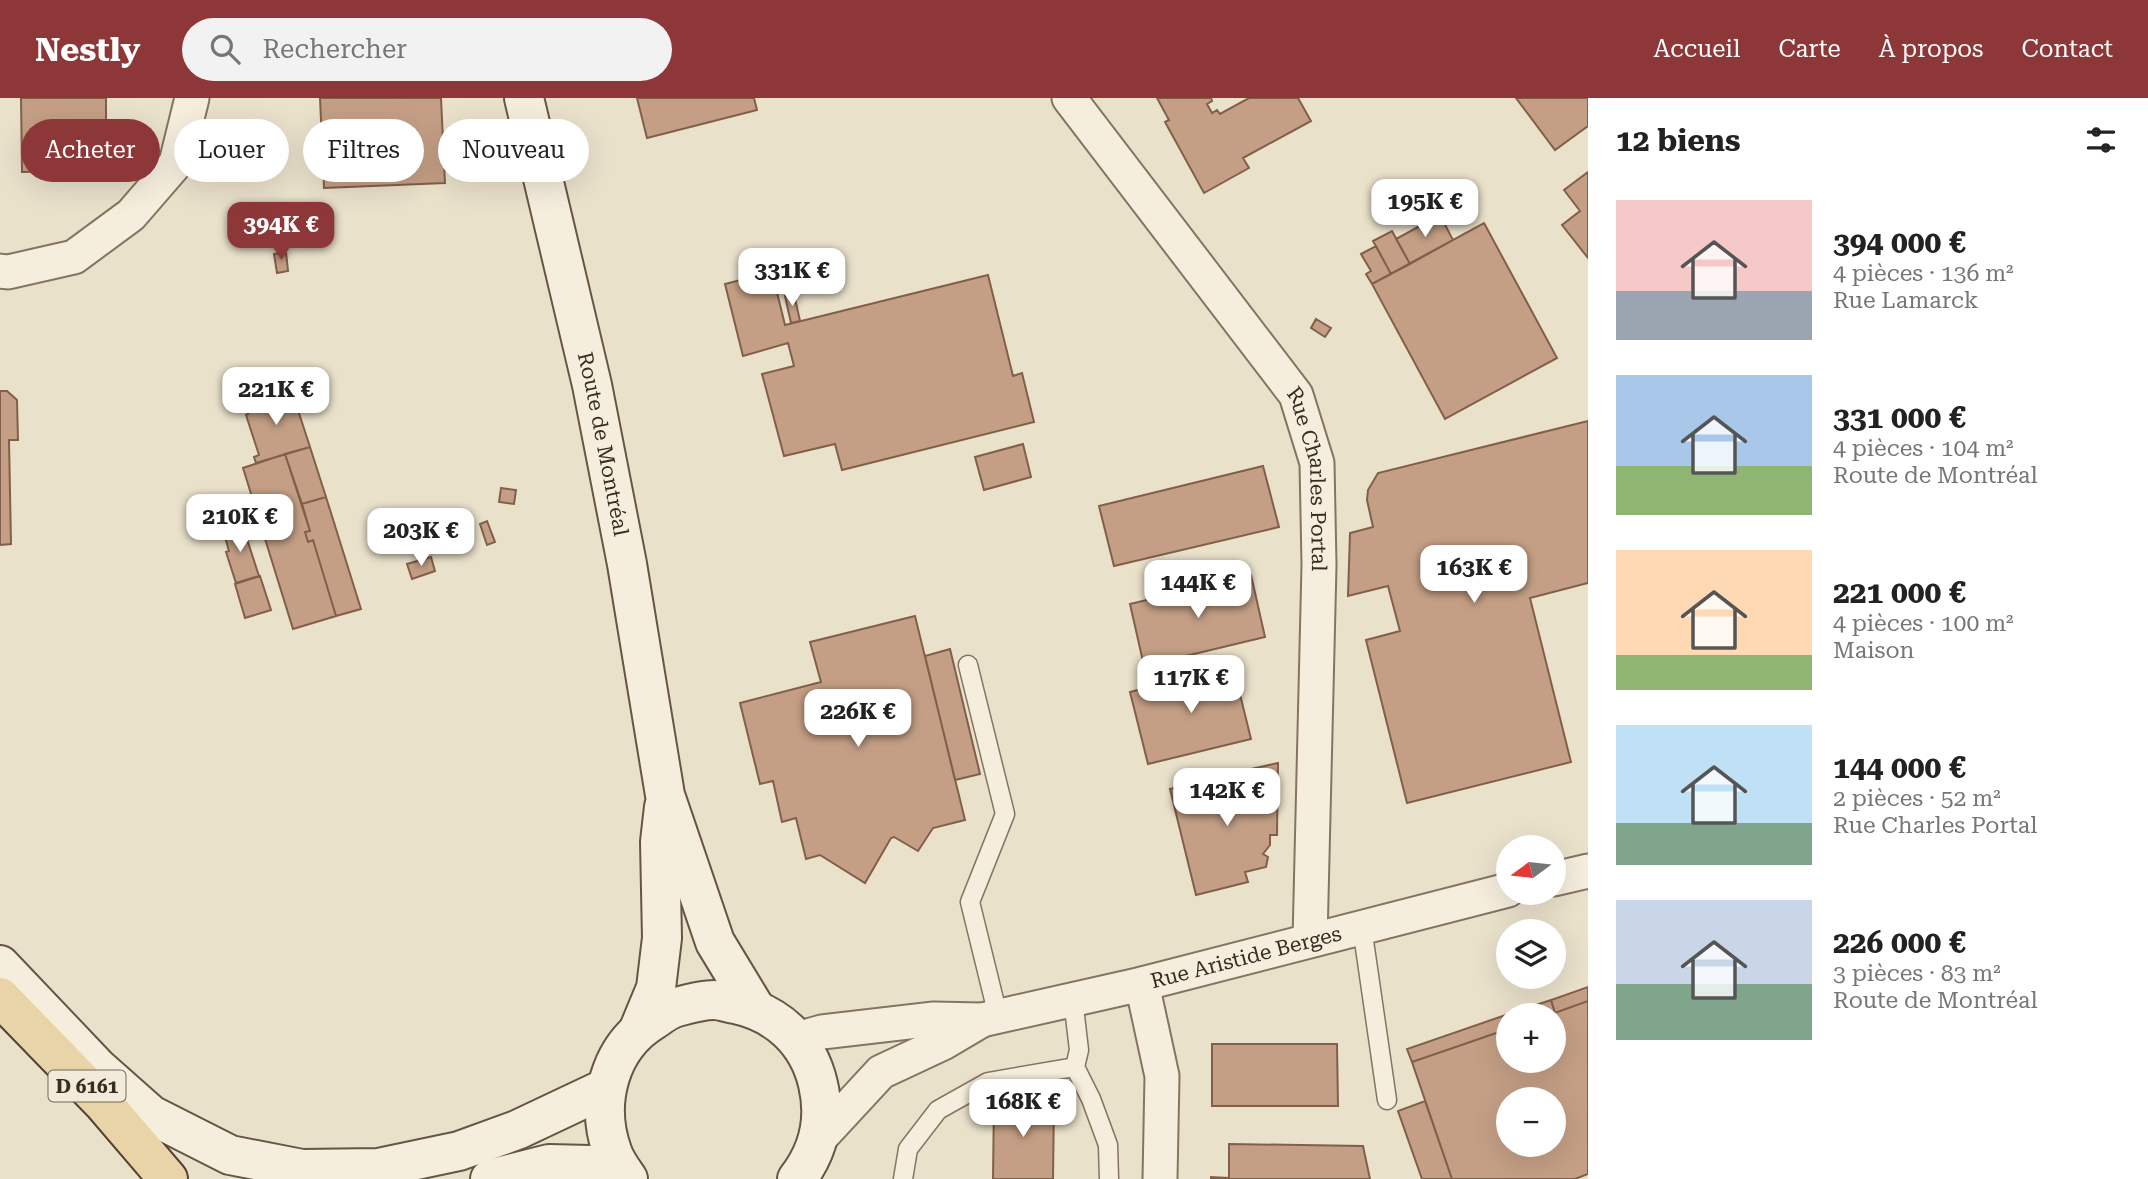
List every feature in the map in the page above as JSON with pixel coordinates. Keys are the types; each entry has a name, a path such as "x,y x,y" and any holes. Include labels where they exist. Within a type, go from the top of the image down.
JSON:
{"main road":[{"name":"Route de Montréal","path":"524,98 593,385 665,794 715,942 755,1008"},
{"name":"Route de Montréal","path":"639,1029 656,988 662,938 660,842 665,794"},
{"path":"0,965 98,1068 151,1115 230,1155 302,1169 378,1168 459,1151 517,1130 606,1088"},
{"name":"D 6161","path":"0,997 103,1103 168,1179"},
{"path":"626,1179 613,1153 604,1122 606,1088 618,1056 639,1029 674,1007 714,1000 755,1008 777,1020 797,1039 814,1068 823,1103 819,1139 807,1166 797,1179"},
{"path":"489,1179 549,1164 590,1165 626,1179"}],"street":[{"path":"0,271 8,272 74,257 131,215 176,163 192,98"},
{"name":"Rue Charles Portal","path":"1069,98 1296,396 1317,463 1319,565 1310,940"},
{"path":"1566,876 1588,871"},
{"name":"Rue Aristide Berges","path":"797,1039 822,1032 934,1019 990,1018 1142,984 1496,893"},
{"path":"1142,984 1162,1076 1160,1179"},
{"name":"Rue Aristide Berges","path":"819,1139 881,1072 990,1018"}],"lane":[{"path":"968,665 1005,814 970,902 990,1018"},
{"path":"1362,927 1387,1100"},
{"path":"1073,999 1079,1050 1075,1067 1091,1099 1108,1145 1109,1179"},
{"path":"903,1179 908,1149 938,1110 988,1082 1075,1067"}],"building":[{"path":"21,98 106,98 106,119 21,119"},
{"path":"320,98 441,98 442,119 438,119 438,182 445,183 324,188 324,182 424,182 424,119 321,119"},
{"path":"637,98 754,98 757,110 647,138"},
{"path":"1157,98 1211,98 1212,101 1207,104 1212,113 1217,110 1220,114 1249,98 1298,98 1311,121 1243,158 1249,168 1204,193 1165,122 1169,120"},
{"path":"1516,98 1588,98 1588,126 1555,150"},
{"path":"1588,172 1588,258 1562,225 1580,211 1564,190"},
{"path":"1440,215 1453,240 1410,264 1396,239"},
{"path":"1484,223 1557,358 1445,419 1372,284"},
{"path":"1392,231 1410,264 1391,274 1373,241"},
{"path":"1376,246 1391,274 1372,284 1366,274 1371,271 1361,254"},
{"path":"286,252 288,271 277,273 274,254"},
{"path":"772,272 785,325 988,275 1013,376 1022,373 1034,422 842,470 835,444 784,456 762,374 794,366 788,343 743,356 725,284"},
{"path":"794,294 800,321 791,323 785,296"},
{"path":"1316,319 1331,328 1325,337 1311,328"},
{"path":"286,388 290,402 295,401 310,447 256,463 254,457 259,455 245,405 259,401 261,411 268,408 264,394"},
{"path":"0,391 7,391 17,400 18,440 9,440 11,544 0,545"},
{"path":"1588,421 1588,583 1530,598 1571,762 1407,803 1366,640 1400,631 1388,586 1348,596 1350,533 1373,527 1367,500 1368,490 1378,473"},
{"path":"1023,444 1031,477 984,490 975,457"},
{"path":"310,447 326,497 302,504 285,454"},
{"path":"285,454 310,531 305,532 308,542 313,540 336,616 293,629 243,468"},
{"path":"1263,466 1279,527 1114,566 1099,506"},
{"path":"501,488 516,490 514,504 499,502"},
{"path":"326,497 361,609 336,616 313,540 308,542 305,532 310,531 302,504"},
{"path":"487,521 495,542 487,545 480,524"},
{"path":"242,524 259,576 236,583 226,552 229,551 223,530"},
{"path":"431,557 435,571 412,579 407,564"},
{"path":"1251,575 1265,637 1144,666 1130,604"},
{"path":"260,576 271,610 245,618 235,584"},
{"path":"915,616 965,820 933,828 918,851 894,837 891,838 865,883 820,855 806,859 796,818 782,822 773,781 760,784 740,703 821,682 810,642"},
{"path":"950,649 980,774 955,780 925,656"},
{"path":"1233,666 1251,739 1148,764 1130,692"},
{"path":"1278,763 1277,835 1270,835 1270,845 1263,854 1268,857 1266,867 1245,872 1248,882 1196,895 1170,789 1221,776 1230,812 1241,809 1242,771"},
{"path":"1588,987 1588,1001 1566,1009 1566,1003 1552,1003 1551,1000"},
{"path":"1588,1001 1588,1174 1575,1179 1452,1179 1412,1062 1496,1033 1496,1073 1566,1073 1566,1009"},
{"path":"1496,1018 1496,1033 1412,1062 1407,1049"},
{"path":"1212,1044 1337,1044 1338,1106 1212,1106"},
{"path":"994,1098 1054,1099 1053,1179 993,1179"},
{"path":"1425,1101 1452,1179 1422,1179 1398,1111"},
{"path":"1229,1144 1363,1146 1370,1179 1211,1179 1229,1178"}]}
